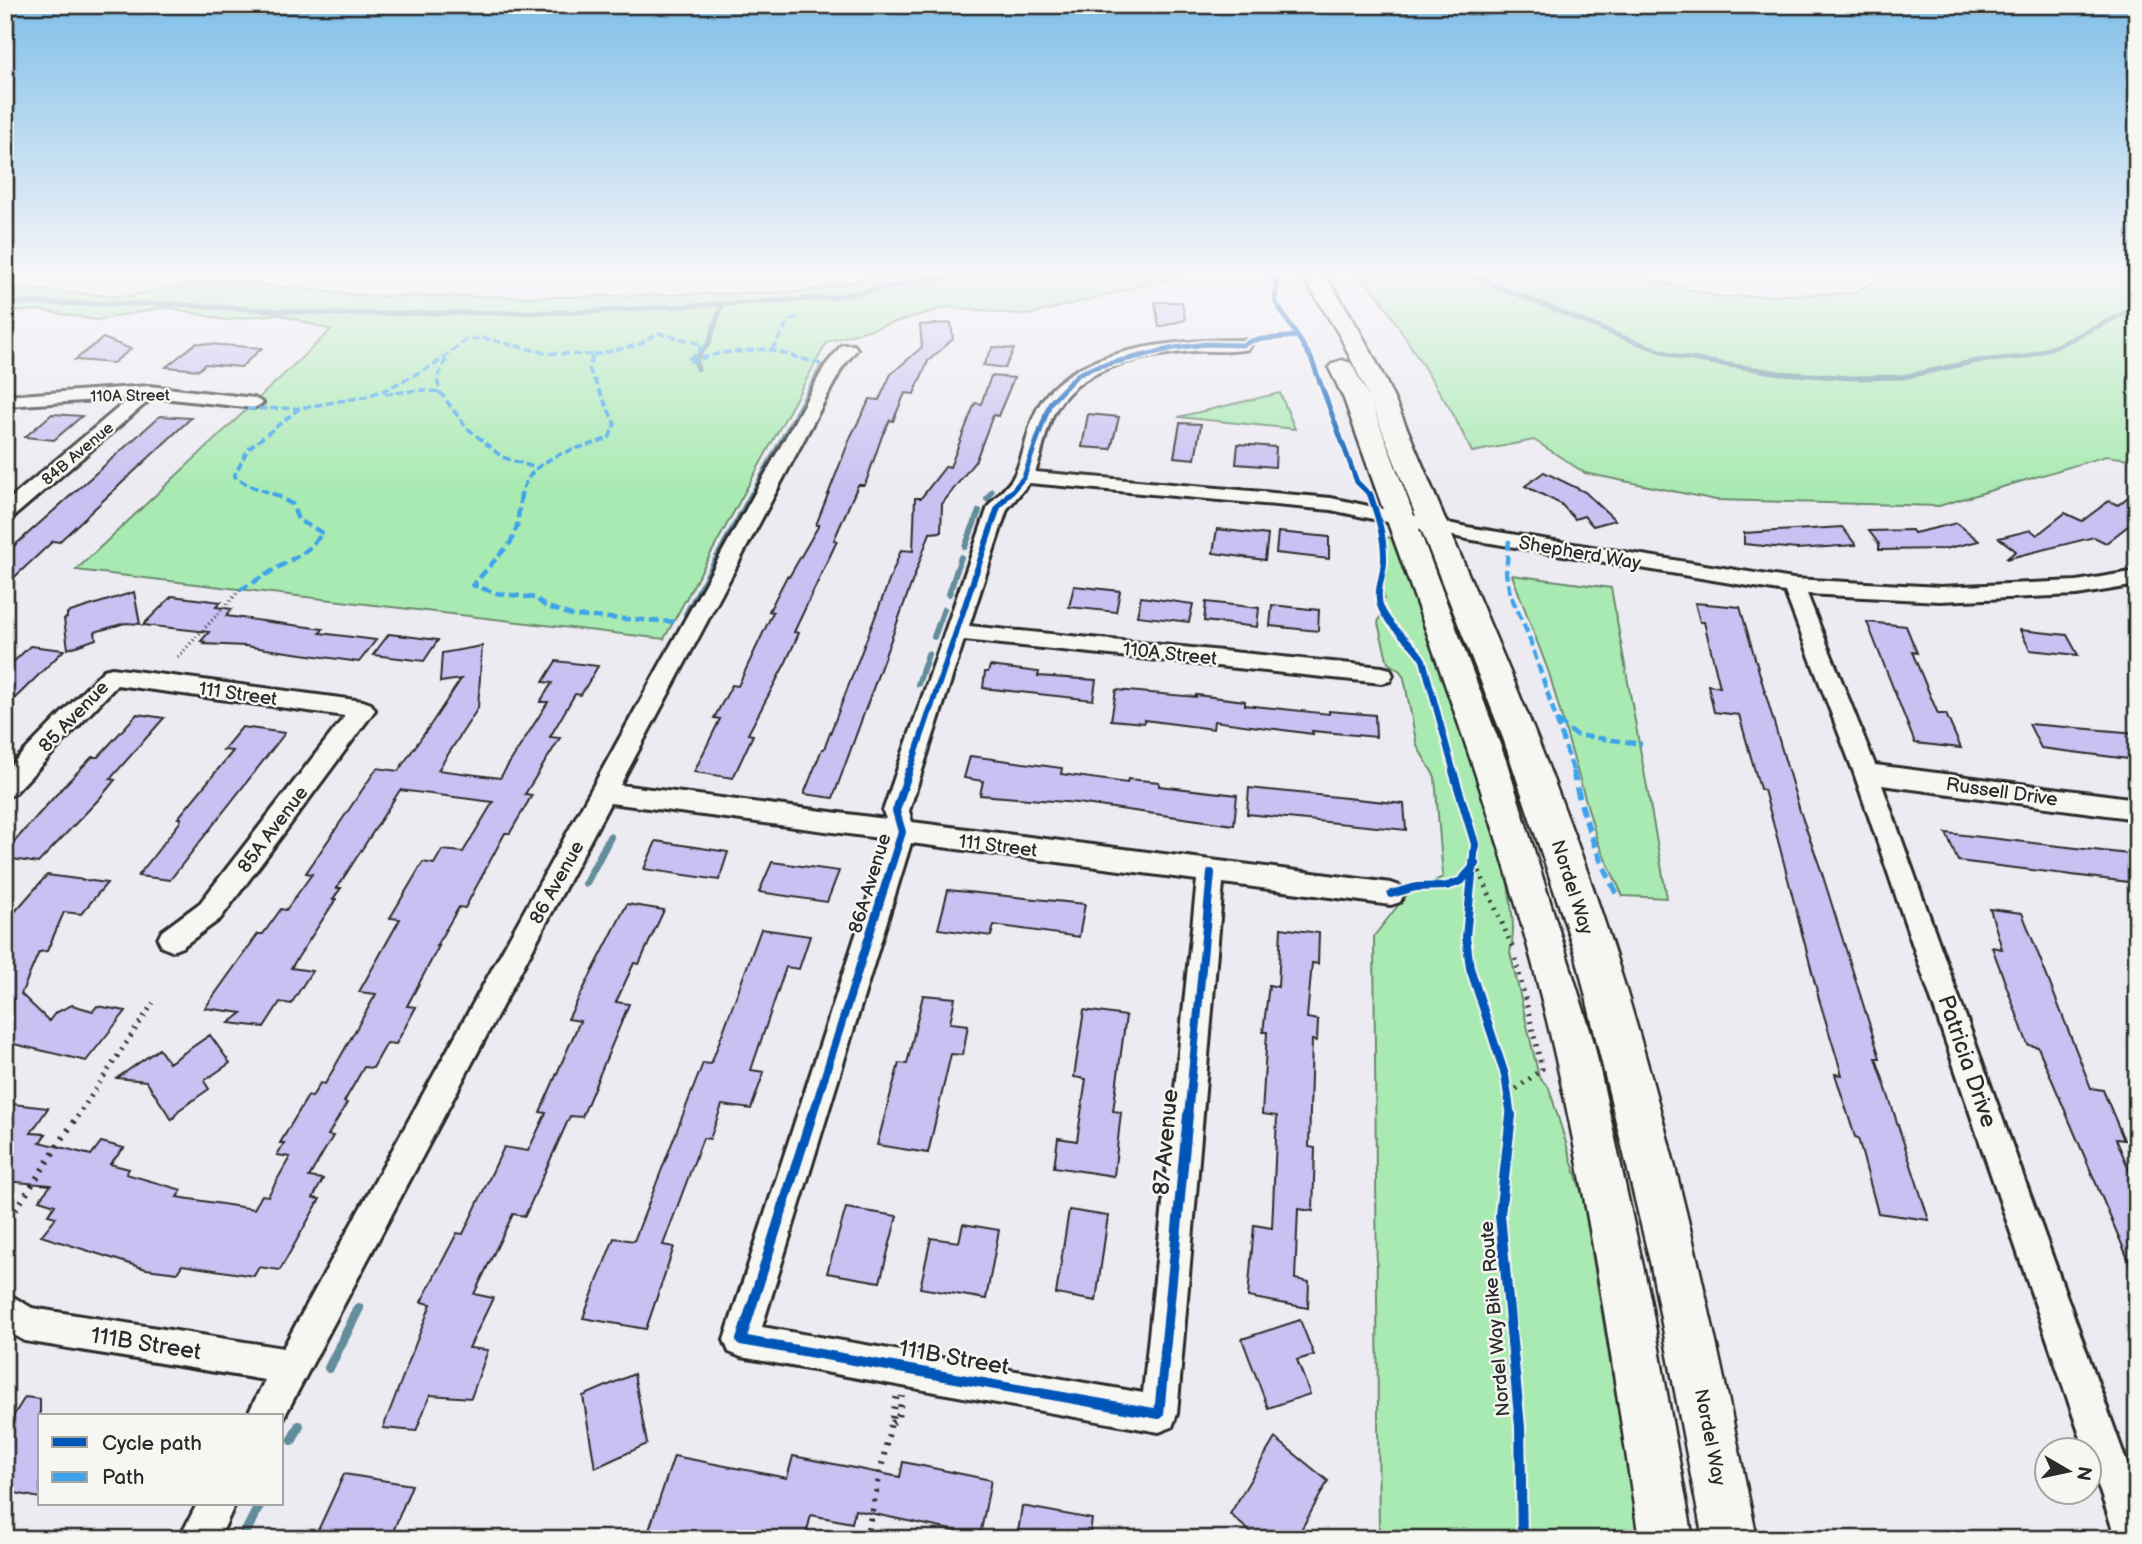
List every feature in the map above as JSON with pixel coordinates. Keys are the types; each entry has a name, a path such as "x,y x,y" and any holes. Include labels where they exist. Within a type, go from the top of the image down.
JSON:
{"main road":[{"name":"Nordel Way","path":"1329,344 1531,763 1605,987 1685,1308 1730,1539"},
{"name":"Nordel Way","path":"1356,344 1397,432 1448,642 1494,775 1573,1043 1626,1298 1667,1539"}],"street":[{"name":"86A Avenue","path":"741,1340 902,832 896,811 999,507 1024,477 1050,403 1072,370 1174,348 1206,344"},
{"name":"86A Avenue","path":"1208,344 1242,345"},
{"name":"86 Avenue","path":"266,1414 834,366 848,349"},
{"name":"110A Street","path":"5,401 149,391 254,403"},
{"name":"84B Avenue","path":"5,514 149,391"},
{"name":"Shepherd Way","path":"1024,477 1289,499 1368,510 1417,522 1600,556 1793,586 1940,594 2077,588 2137,578"},
{"name":"Patricia Drive","path":"1793,586 1866,773 2136,1539"},
{"name":"110A Street","path":"957,632 1382,675"},
{"name":"111 Street","path":"112,676 363,710"},
{"name":"85 Avenue","path":"5,787 112,676"},
{"name":"85A Avenue","path":"172,939 210,911 363,710"},
{"name":"Russell Drive","path":"1866,773 2137,809"},
{"name":"111 Street","path":"604,793 1391,894"},
{"name":"87 Avenue","path":"1159,1415 1211,873"},
{"name":"111B Street","path":"5,1309 25,1324 291,1367"},
{"name":"111B Street","path":"741,1340 1159,1415"},
{"path":"198,1539 216,1506"}],"path":[{"path":"178,657 240,590"},
{"path":"1475,854 1476,864 1512,946 1542,1069 1510,1094"},
{"path":"1471,874 1476,864"},
{"path":"5,1226 153,1003"},
{"path":"1507,1082 1511,1107"},
{"path":"866,1539 892,1423"}],"green space":[{"path":"316,344 826,344 664,639 76,570"},
{"path":"1409,344 2137,344 2137,460 2106,456 1939,506 1716,500 1585,473 1534,440 1472,452 1452,412"},
{"path":"1280,393 1295,429 1178,417"},
{"path":"1384,537 1391,538 1448,685 1490,812 1505,870 1512,918 1510,952 1539,1077 1549,1088 1583,1198 1639,1539 1379,1539 1374,936 1408,893 1443,877 1435,777 1417,746 1404,678 1400,671 1388,663 1378,623 1384,603 1383,589 1387,572"},
{"path":"1512,575 1611,588 1667,898 1623,896 1598,843 1549,673"}],"building":[{"path":"95,344 118,344 131,349 113,363 75,360"},
{"path":"195,344 262,348 241,367 205,364 199,370 166,367"},
{"path":"922,344 947,344 928,361 914,394 905,393 893,421 890,420 882,436 865,485 858,485 834,540 837,541 794,632 799,633 748,734 753,735 733,778 694,772 720,719 714,718 732,685 738,686 773,612 769,611 819,525 816,525 851,436 870,399 879,400 891,374 922,347"},
{"path":"993,347 1014,349 1005,368 983,365"},
{"path":"991,376 1014,378 998,416 993,415 976,460 942,504 941,532 930,533 833,798 804,794 901,550 913,551 915,498 921,498 946,466 950,467 975,403 981,404"},
{"path":"52,414 82,416 54,440 25,437"},
{"path":"1088,414 1119,417 1111,449 1082,447"},
{"path":"160,416 191,418 59,542 53,541 5,586 5,554"},
{"path":"1180,423 1201,424 1195,459 1174,457"},
{"path":"1238,444 1276,447 1275,467 1236,464"},
{"path":"1544,472 1585,492 1615,520 1593,526 1584,516 1575,519 1561,504 1525,486"},
{"path":"2137,490 2137,519 2106,543 2094,537 2006,559 2016,551 1999,538 2031,530 2037,535 2065,513 2082,521 2109,501 2118,505"},
{"path":"1957,523 1979,541 1945,549 1879,550 1879,544 1869,531 1912,530 1914,533"},
{"path":"1842,527 1856,545 1797,549 1744,544 1744,533"},
{"path":"1217,529 1268,535 1265,560 1213,553"},
{"path":"1278,532 1329,537 1329,559 1276,553"},
{"path":"1074,586 1120,591 1116,612 1069,607"},
{"path":"134,592 140,624 125,623 95,632 96,639 68,649 64,619 67,618 67,613"},
{"path":"172,596 221,602 216,607 232,609 226,616 323,629 320,633 376,640 359,662 245,646 204,644 206,642 201,641 209,632 143,625"},
{"path":"1141,597 1193,604 1189,622 1137,616"},
{"path":"1206,602 1259,608 1257,627 1204,621"},
{"path":"1695,603 1740,607 1800,811 1880,1058 1876,1058 1929,1220 1878,1213 1858,1138 1855,1137 1835,1074 1842,1075 1819,999 1764,790 1760,789 1739,715 1714,712 1708,685 1720,687 1704,622 1700,622"},
{"path":"1272,605 1319,610 1318,631 1270,626"},
{"path":"1867,622 1906,626 1917,653 1912,652 1938,714 1946,714 1961,748 1915,743"},
{"path":"2020,630 2067,635 2078,655 2030,650"},
{"path":"389,634 438,640 424,661 373,655"},
{"path":"30,646 64,650 5,708 5,670"},
{"path":"482,646 478,708 438,770 500,778 548,702 540,702 552,683 543,682 556,661 598,666 581,695 575,694 550,737 560,738 525,794 532,795 510,833 505,833 465,908 459,907 436,946 439,946 407,1006 416,1007 396,1044 387,1043 373,1068 364,1067 344,1102 347,1103 328,1135 333,1136 309,1177 323,1179 313,1198 320,1199 280,1270 259,1267 254,1276 182,1265 177,1273 146,1269 41,1236 56,1217 48,1215 55,1205 39,1200 51,1185 5,1181 5,1103 48,1108 31,1133 46,1134 40,1142 91,1155 101,1142 124,1148 110,1164 129,1169 126,1174 182,1190 177,1197 254,1209 262,1195 268,1196 290,1157 277,1155 284,1143 280,1143 308,1096 312,1097 320,1083 325,1084 376,994 359,992 400,919 390,918 423,862 434,864 442,850 463,852 493,802 400,790 337,888 341,888 333,899 336,899 291,968 312,971 291,1004 280,1002 264,1027 229,1023 242,1013 205,1008 258,934 263,934 281,909 286,910 312,874 306,873 377,768 398,771 431,724 461,679 440,682 442,653"},
{"path":"990,666 1039,672 1038,676 1096,680 1093,700 983,688 985,672 988,672"},
{"path":"1116,690 1196,695 1245,701 1245,705 1329,714 1329,711 1375,715 1376,737 1312,731 1313,734 1214,721 1213,729 1144,720 1144,723 1111,720"},
{"path":"137,714 164,718 110,779 115,780 100,798 38,863 5,858 5,852 63,787 92,757 98,757"},
{"path":"2029,724 2137,733 2137,760 2041,748"},
{"path":"242,727 285,733 170,880 138,876 180,822 181,818 178,818 233,751 223,750"},
{"path":"970,756 1062,768 1061,774 1127,783 1128,779 1159,782 1159,786 1237,795 1234,825 1077,803 980,795 983,781 964,778"},
{"path":"1249,788 1404,804 1406,830 1247,814"},
{"path":"1946,833 2137,855 2137,883 1958,861"},
{"path":"656,841 728,852 719,880 644,869"},
{"path":"772,862 839,871 827,902 759,892"},
{"path":"47,875 107,883 81,914 64,912 47,951 39,952 21,994 49,1021 55,1013 72,1005 93,1011 97,1006 126,1011 86,1061 5,1042 5,923"},
{"path":"948,890 1085,904 1079,937 994,925 991,936 938,929"},
{"path":"627,904 664,910 639,964 634,963 616,1002 629,1004 582,1117 570,1116 525,1216 513,1214 474,1294 493,1298 469,1348 488,1350 471,1398 430,1395 416,1431 383,1428 431,1304 421,1302 457,1233 463,1234 504,1147 528,1151 546,1113 540,1112 580,1021 568,1019"},
{"path":"1990,909 2022,913 2091,1088 2103,1090 2124,1140 2116,1139 2137,1188 2137,1280 2038,1047 2028,1045 1992,947 2002,949"},
{"path":"1281,928 1319,933 1318,964 1312,963 1307,1018 1318,1020 1317,1041 1312,1040 1309,1147 1315,1148 1313,1211 1298,1209 1295,1279 1309,1282 1308,1308 1248,1297 1254,1225 1272,1228 1277,1116 1262,1114 1267,1032 1263,1032 1269,985 1278,987"},
{"path":"761,929 810,936 799,969 786,967 751,1070 764,1072 751,1109 722,1105 710,1139 703,1138 663,1245 674,1247 646,1329 583,1318 614,1238 634,1241 703,1063 711,1064"},
{"path":"923,995 955,998 950,1023 968,1025 963,1055 951,1054 928,1153 877,1145 899,1063 907,1064"},
{"path":"1084,1010 1126,1016 1113,1111 1121,1112 1114,1176 1054,1167 1058,1138 1077,1141 1086,1079 1074,1077"},
{"path":"210,1035 230,1063 204,1081 209,1089 179,1110 172,1120 146,1081 117,1078 159,1049 169,1063"},
{"path":"846,1208 897,1216 880,1282 827,1273"},
{"path":"1069,1210 1108,1216 1096,1301 1056,1294"},
{"path":"963,1224 999,1230 986,1299 920,1288 931,1238 959,1242"},
{"path":"1300,1320 1314,1355 1297,1360 1310,1394 1268,1408 1242,1339"},
{"path":"634,1374 647,1444 595,1468 583,1396"},
{"path":"25,1397 40,1399 38,1498 5,1491 5,1416 12,1418"},
{"path":"1275,1438 1328,1481 1296,1539 1258,1539 1230,1514"},
{"path":"674,1456 787,1478 793,1456 900,1477 903,1462 991,1480 980,1536 855,1510 852,1523 811,1515 805,1539 646,1539"},
{"path":"344,1474 412,1485 390,1539 314,1539"},
{"path":"1022,1506 1092,1519 1089,1539 1017,1539"}],"waterway":[{"path":"698,369 695,360 708,344"},
{"path":"1642,344 1678,357 1780,373 1853,378 1903,377 1977,361 2025,357 2061,344"},
{"path":"751,496 822,366"},
{"path":"989,496 992,491"},
{"path":"686,614 752,494"},
{"path":"987,499 990,494"},
{"path":"965,547 979,511"},
{"path":"949,594 961,557"},
{"path":"934,637 944,609"},
{"path":"918,684 928,654"},
{"path":"586,883 610,837"},
{"path":"329,1368 359,1308"},
{"path":"292,1440 299,1426"},
{"path":"242,1539 259,1506"}],"marked path":[{"path":"240,590 306,551 323,533 298,520 293,506 281,496 248,485 234,476 248,449 300,408 364,397 385,390 434,365 461,344"},
{"path":"509,344 545,353 593,355 589,369 615,424 609,438 554,457 530,473 522,489 517,526 511,542 473,585 496,593 536,598 545,606 574,616 678,622"},
{"path":"593,355 640,344"},
{"path":"701,344 700,351 689,359 689,362 721,353 767,349 824,365"},
{"path":"772,350 775,344"},
{"path":"446,359 437,379 440,392 466,427 502,457 536,468"},
{"path":"385,394 419,390 440,392"},
{"path":"247,409 300,408"},
{"path":"1509,540 1506,573 1510,594 1528,634 1558,721 1573,769 1582,812 1601,864 1619,898"},
{"path":"1558,721 1576,735 1642,744"}],"cycle path":[{"path":"1206,344 1174,348 1095,367 1077,375 1050,403 1024,477 998,507 896,811 902,832 741,1340 1159,1414 1211,873"},
{"path":"1208,344 1244,344"},
{"name":"Nordel Way Bike Route","path":"1302,344 1311,358 1357,482 1370,493 1382,530 1384,563 1379,590 1380,606 1394,627 1416,647 1423,660 1475,844 1467,950 1474,986 1505,1075 1511,1109 1510,1139 1500,1215 1520,1427 1522,1539"},
{"path":"1391,894 1416,887 1447,886 1461,881 1476,864"}]}
